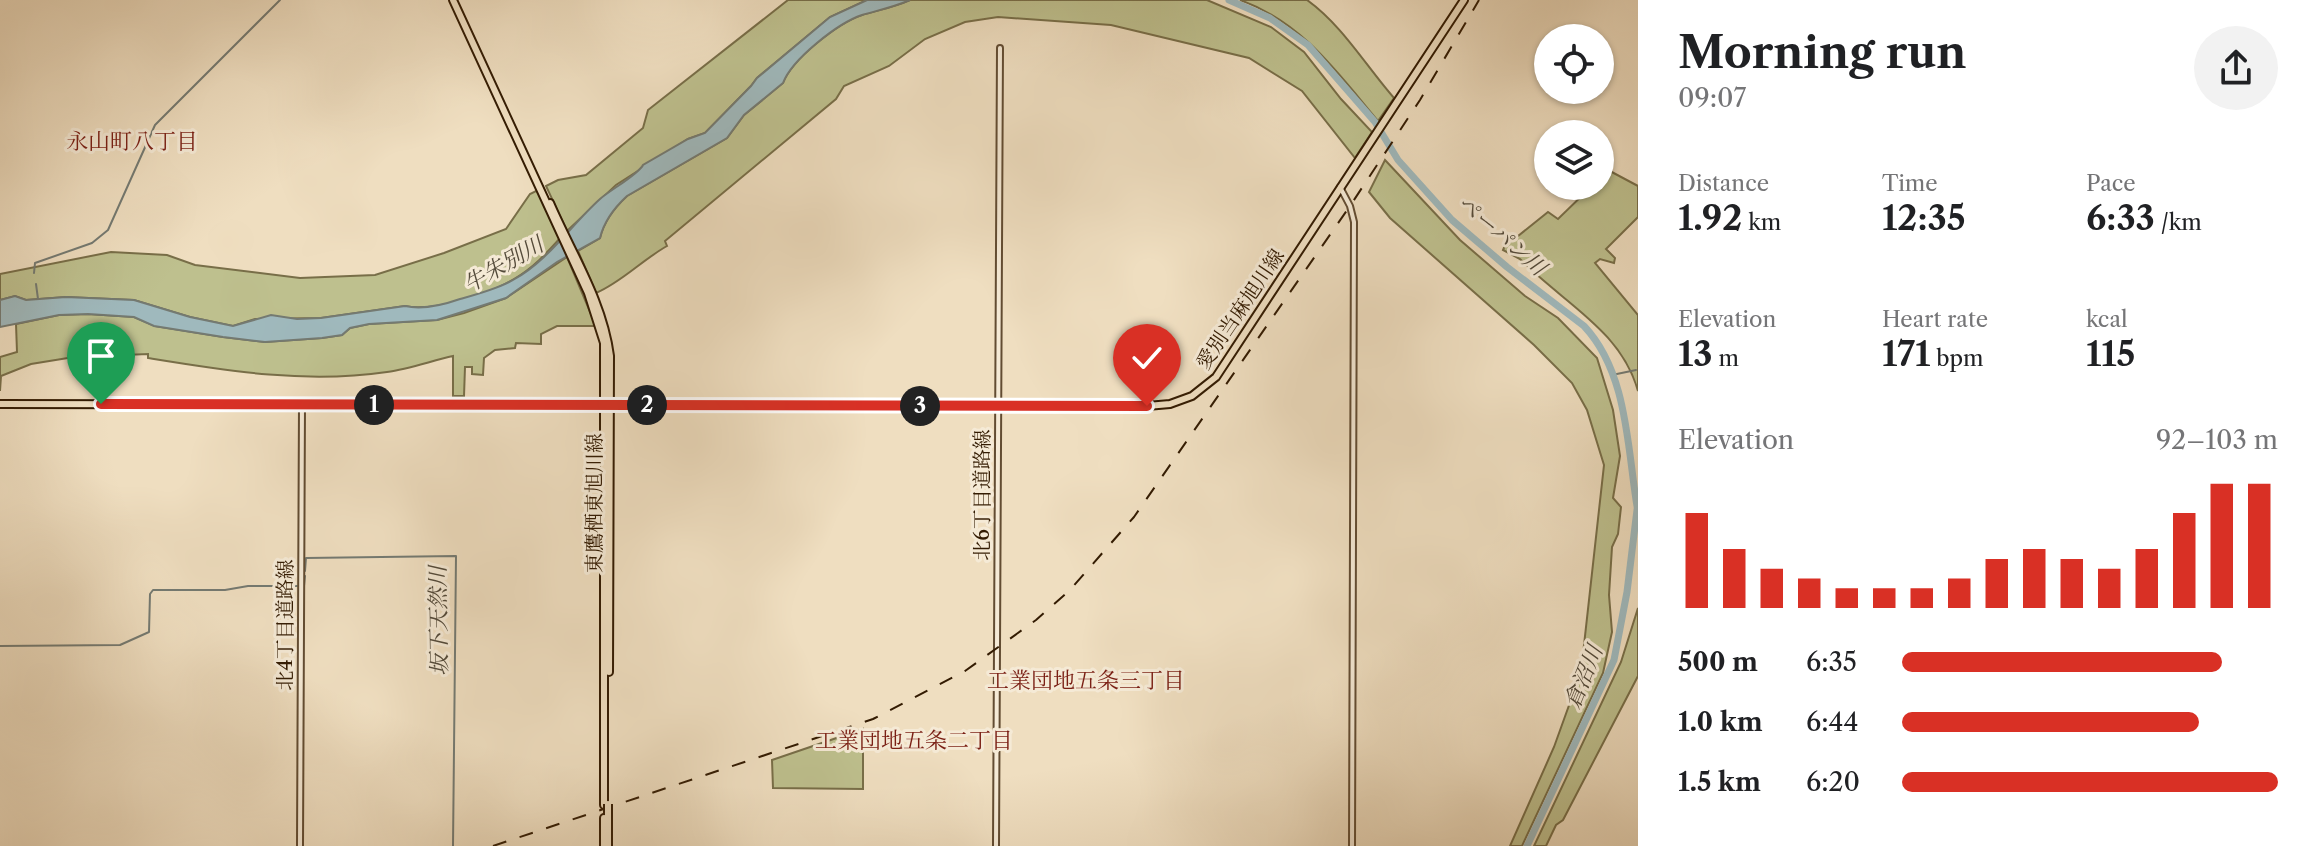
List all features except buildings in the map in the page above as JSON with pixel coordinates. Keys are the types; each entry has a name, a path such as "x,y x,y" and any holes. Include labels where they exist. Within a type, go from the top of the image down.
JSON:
{"main road":[{"name":"東鷹栖東旭川線","path":"455,0 586,284 604,343 608,405 606,846"},
{"name":"愛別当麻旭川線","path":"0,404 998,407 1170,404 1203,390 1225,364 1464,0"}],"street":[{"name":"北6丁目道路線","path":"996,846 1000,48"},
{"path":"1340,187 1354,222 1352,846"},
{"name":"北4丁目道路線","path":"300,846 302,405"}],"green space":[{"path":"788,0 867,0 830,17 757,78 705,133 688,139 616,185 567,231 546,186 558,180 586,175 643,128 648,110"},
{"path":"910,0 1207,0 1271,27 1304,52 1372,132 1355,158 1302,91 1249,58 1111,25 998,17 965,22 925,39 889,66 844,86 836,99 665,241 667,246 596,293 578,251 600,238 610,215 627,196 727,138 744,115 783,83 796,63 829,34 852,19"},
{"path":"1240,0 1307,0 1320,10 1394,98 1378,121 1333,67 1300,35 1282,21"},
{"path":"1385,160 1460,240 1525,296 1558,318 1597,358 1613,410 1620,456 1613,498 1621,507 1618,534 1612,547 1609,595 1612,632 1603,673 1522,846 1510,846 1554,747 1581,672 1604,465 1587,410 1572,383 1534,345 1390,218 1369,192"},
{"path":"1614,173 1638,186 1638,217 1606,249 1615,258 1614,263 1600,259 1595,263 1638,315 1638,391 1630,370 1605,334 1520,259 1503,250 1508,238 1518,236 1548,212 1558,219 1578,200 1614,200"},
{"path":"540,189 561,237 539,260 504,285 445,304 405,306 321,318 255,319 233,326 134,300 66,297 26,300 15,296 0,300 0,274 111,252 167,255 195,265 300,278 375,275 506,229 530,194"},
{"path":"567,257 596,326 557,326 541,334 541,344 516,343 515,348 495,350 484,358 483,375 472,374 472,367 465,367 464,396 453,396 453,356 395,371 326,377 237,371 148,358 148,354 74,357 31,364 1,376 0,391 0,357 17,352 16,324 59,315 88,314 134,317 155,326 265,342 322,338 342,335 350,328 369,324 437,320 464,313 506,298"},
{"path":"1638,608 1638,676 1563,820 1556,825 1546,846 1534,846 1621,662"},
{"path":"863,729 863,789 773,788 772,760"}],"water":[{"name":"牛朱別川","path":"867,0 910,0 852,19 829,34 796,63 783,83 744,115 727,138 627,196 610,215 600,238 557,262 506,298 437,320 369,324 350,328 342,335 265,342 154,326 134,317 88,314 59,315 0,327 0,300 15,296 26,300 66,297 134,300 233,326 271,315 297,319 321,318 405,306 433,306 494,289 537,263 589,209 643,165 688,139 705,133 757,78 830,17"}],"waterway":[{"path":"34,273 35,263 92,243 108,230 155,125 280,0"},
{"name":"ペーパン川","path":"1229,0 1270,18 1308,45 1375,122 1398,160 1452,220 1584,326 1599,345 1618,390 1638,512"},
{"path":"36,284 38,299"},
{"path":"1612,375 1636,370"},
{"name":"倉沼川","path":"1527,846 1614,660 1627,592 1637,510"},
{"name":"坂下天然川","path":"305,571 306,558 456,556 453,846"},
{"name":"坂下天然川","path":"304,586 305,576"},
{"name":"坂下天然川","path":"0,646 120,645 149,632 150,594 153,590 297,586"}],"railway":[{"path":"493,846 873,719 965,671 1036,620 1069,591 1134,517 1350,206 1420,100 1479,0"}],"district":[{"name":"永山町八丁目","path":"132,141"},
{"name":"工業団地五条三丁目","path":"1086,680"},
{"name":"工業団地五条二丁目","path":"914,740"}],"route":[{"path":"101,404 1147,406"}]}
